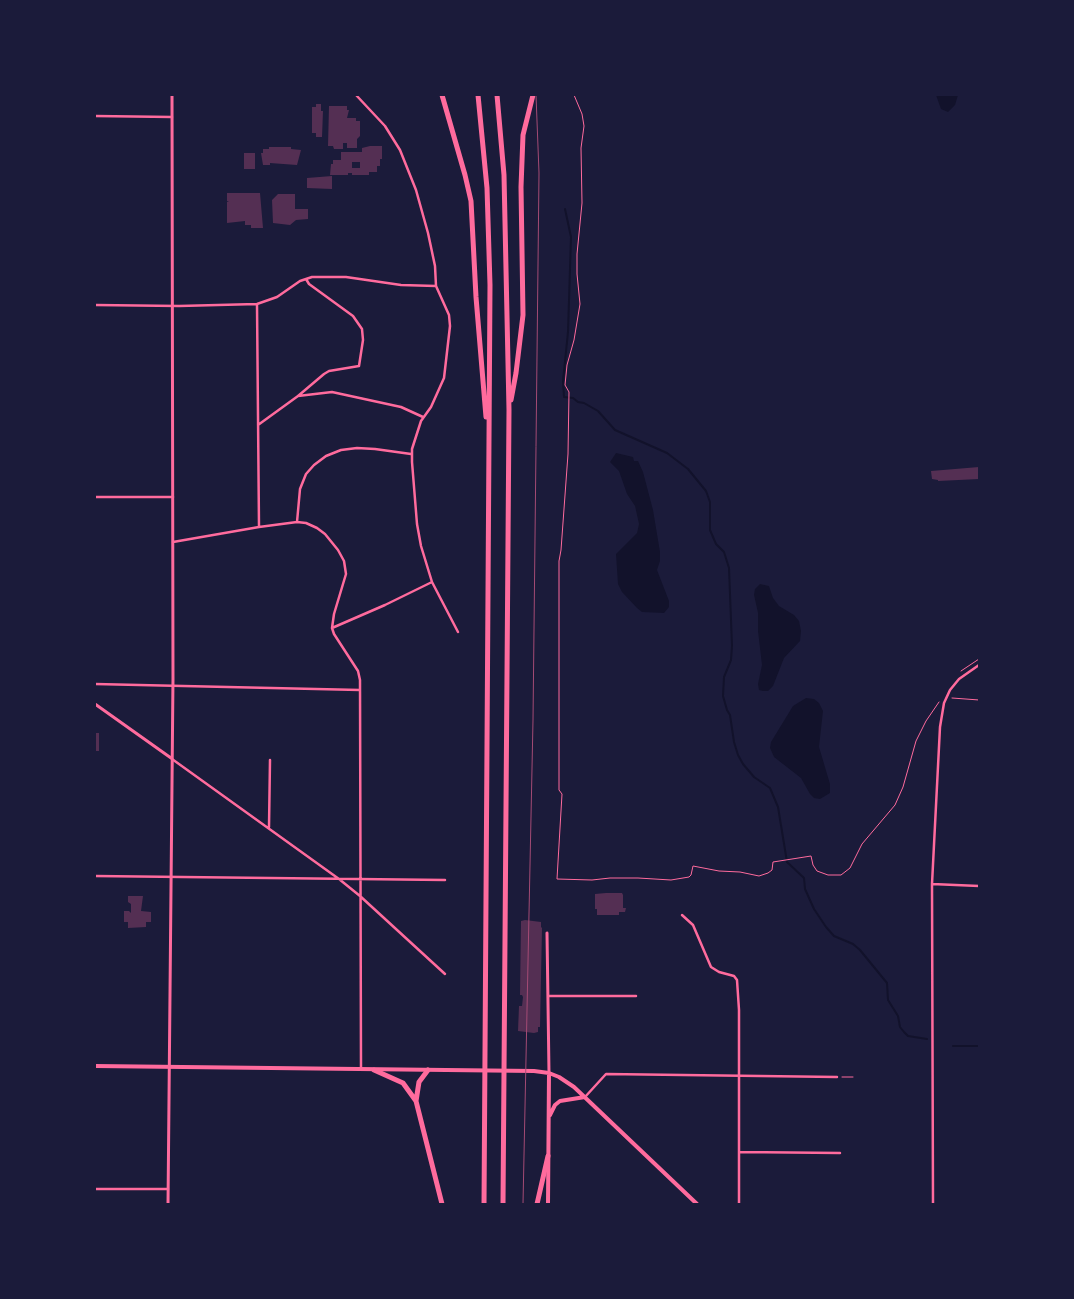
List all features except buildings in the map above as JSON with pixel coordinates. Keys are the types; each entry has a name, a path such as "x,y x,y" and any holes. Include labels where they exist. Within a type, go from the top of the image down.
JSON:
{"highway":[{"path":"442,95 471,201 476,297 489,450"},
{"path":"478,95 489,214 484,1204"},
{"path":"497,95 506,214 509,410 503,1204"},
{"path":"509,410 516,372 522,315 524,134 533,95"},
{"path":"374,1070 403,1083 416,1101 442,1204"},
{"path":"416,1101 419,1082 428,1070"},
{"path":"537,1204 548,1156"}],"main road":[{"path":"95,1066 541,1071 559,1077 574,1087 697,1204"},
{"path":"548,1204 549,1073"},
{"path":"549,1121 555,1104 560,1101 585,1097"}],"street":[{"path":"168,1204 173,686 172,95"},
{"path":"356,95 385,126 400,150 416,190 435,266 436,286 448,310 450,320 446,370 442,386 431,407 423,417 416,435 412,454 418,533 432,582 458,632"},
{"path":"95,116 172,117"},
{"path":"95,305 257,304 277,296 306,278 334,276 401,285 436,286"},
{"path":"258,425 298,396 324,374 359,366 363,340 362,328 353,316 309,284 306,278"},
{"path":"257,304 259,527"},
{"path":"298,396 337,392 401,407 423,417"},
{"path":"297,522 300,489 306,474 326,456 341,450 357,448 375,448 412,454"},
{"path":"95,497 173,497"},
{"path":"173,542 297,522 312,525 325,534 344,561 346,574 334,614 332,628 358,671 360,690 361,1069"},
{"path":"332,628 432,582"},
{"path":"932,1204 932,884 940,727 944,698 958,679 979,665"},
{"path":"95,684 360,690"},
{"path":"95,704 339,879 445,974"},
{"path":"269,827 270,760"},
{"path":"95,876 445,880"},
{"path":"932,884 979,886"},
{"path":"682,915 693,925 707,962 711,967 715,971 736,976 739,997 739,1204"},
{"path":"547,933 549,1073"},
{"path":"549,996 636,996"},
{"path":"585,1097 606,1074 837,1077"},
{"path":"739,1152 840,1153"},
{"path":"95,1189 168,1189"}],"path":[{"path":"574,95 582,114 584,126 581,148 582,203 577,254 580,304 574,340 567,365 566,385 569,392 568,461 562,550 559,561 559,790 562,794 557,879 638,878 671,880 689,877 693,866 759,876 772,870 773,862 811,856 817,871 828,875 841,875 850,868 862,844 895,805 903,787 916,741 926,721 944,698 979,700"},
{"path":"837,1077 854,1077"}],"shaded area":[{"path":"936,95 958,95 955,105 948,112 941,109"},
{"path":"616,453 633,457 634,461 638,461 643,472 653,510 660,552 657,570 669,601 669,607 664,613 642,612 622,592 618,584 616,554 637,533 639,524 635,506 627,494 619,471 610,462"},
{"path":"760,584 769,586 773,598 779,606 794,615 799,621 801,631 800,641 784,658 773,686 768,691 759,690 758,684 762,665 758,613 754,595 755,589"},
{"path":"806,698 814,699 819,703 823,711 819,747 830,784 830,793 820,799 814,798 810,794 801,778 774,757 770,748 771,742 793,706"}],"waterway":[{"path":"565,209 571,237 568,332 563,381 564,397 573,398 598,411 615,430 667,453 688,469 706,491 710,502 710,530 716,544 724,552 729,568 732,646 731,660 724,677 723,696 730,715 738,755 754,777 770,788 778,807 787,862 804,878 805,889 814,909 834,936 853,944 860,950 887,983 888,1000 898,1016 900,1027 904,1032 908,1036 927,1039"},
{"path":"953,1046 979,1046"}],"tram line":[{"path":"523,1204 533,720 539,173 536,95"}]}
